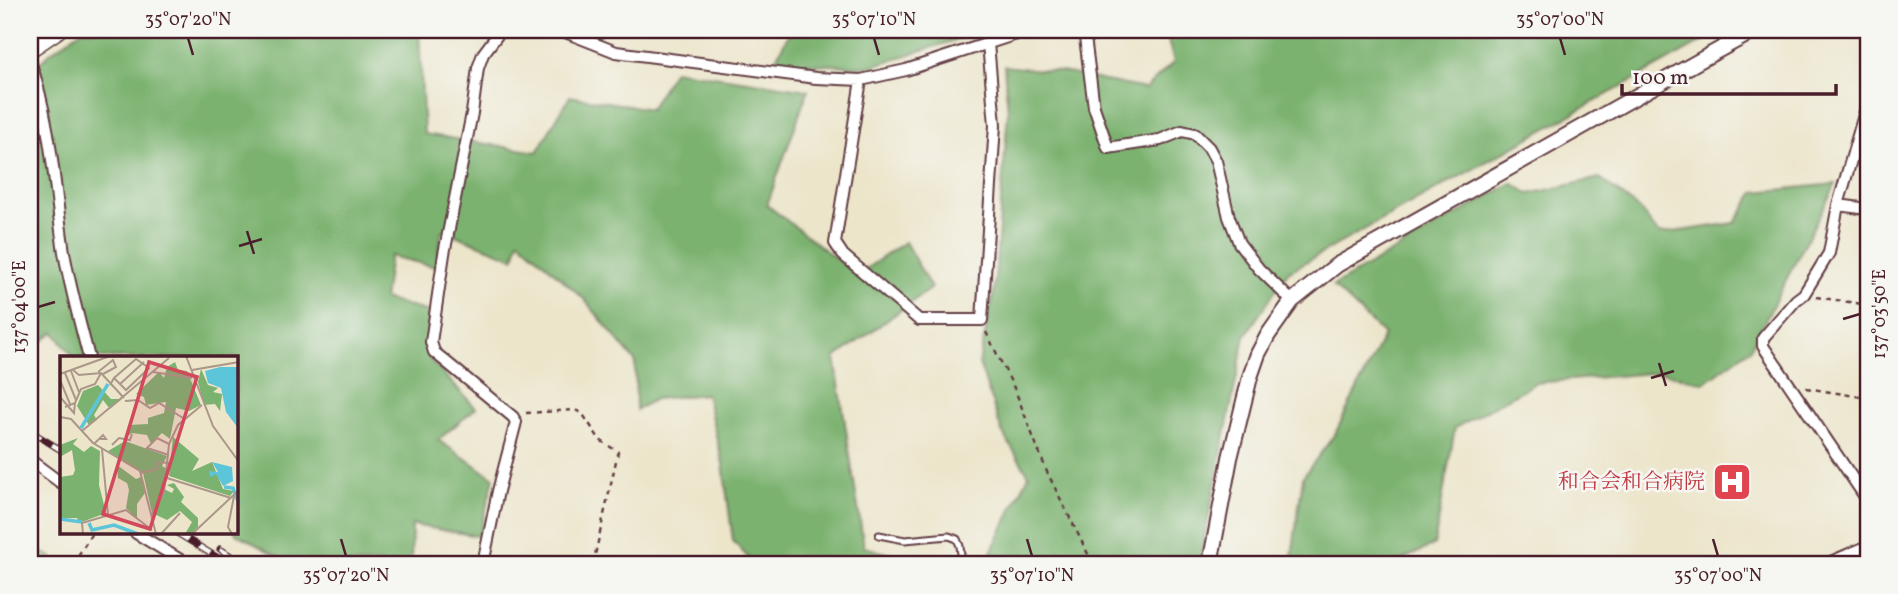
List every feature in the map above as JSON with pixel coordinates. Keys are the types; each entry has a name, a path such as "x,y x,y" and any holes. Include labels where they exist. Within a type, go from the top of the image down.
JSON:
{"main road":[{"path":"30,49 58,30"}],"street":[{"path":"483,564 516,422 434,352 431,342 478,68 483,54 501,30"},
{"path":"560,30 615,52 816,78 861,80 906,70 1029,30"},
{"path":"1084,30 1094,107 1108,148 1150,142 1182,131 1195,134 1209,148 1216,161 1217,175 1239,243 1259,270 1293,301"},
{"path":"1210,564 1230,458 1250,377 1268,335 1293,301 1337,265 1741,33 1762,30"},
{"path":"861,80 835,243 843,255 919,320 982,320 995,125 988,43"},
{"path":"30,61 49,130 64,251 89,356"},
{"path":"1868,102 1838,205 1829,253 1804,294 1763,338 1763,346 1868,501"},
{"path":"1838,205 1868,209"},
{"path":"30,460 60,482"},
{"path":"138,534 187,564"},
{"path":"1826,564 1868,546"}],"lane":[{"path":"879,535 905,540 949,536 957,539 962,564"}],"path":[{"path":"1804,294 1868,306"},
{"path":"982,320 987,336 1015,390 1047,472 1093,564"},
{"path":"1788,384 1868,398"},
{"path":"513,417 524,413 575,410 582,413 600,440 618,452 593,564"},
{"path":"73,564 91,534"}],"green space":[{"path":"82,30 419,30 424,134 537,152 570,96 650,109 674,70 808,90 767,205 857,275 905,242 931,288 835,358 864,547 906,558 946,559 947,564 754,564 733,541 723,464 706,394 655,399 636,410 635,361 585,300 519,240 514,258 442,230 436,267 390,256 384,299 429,312 429,359 476,408 438,440 494,478 479,536 412,525 411,564 292,564 237,534 238,356 72,356 54,332 30,351 30,72 51,52"},
{"path":"791,30 989,30 868,67 774,62"},
{"path":"1165,30 1707,30 1705,40 1288,272 1245,336 1199,564 985,564 1029,475 1002,432 979,363 994,291 1008,112 1004,66 1062,72 1145,89 1174,62"},
{"path":"1600,178 1639,209 1659,234 1735,223 1755,192 1836,184 1750,349 1704,383 1662,372 1535,383 1455,428 1434,545 1393,564 1291,564 1303,477 1335,434 1384,335 1333,286 1512,183 1529,194"},
{"path":"30,547 52,557 48,564 30,564"}],"railway":[{"path":"30,431 60,449"},
{"path":"179,534 228,564"},
{"path":"220,549 244,564"}],"place":[{"name":"和合会和合病院","path":"1732,482"}]}
